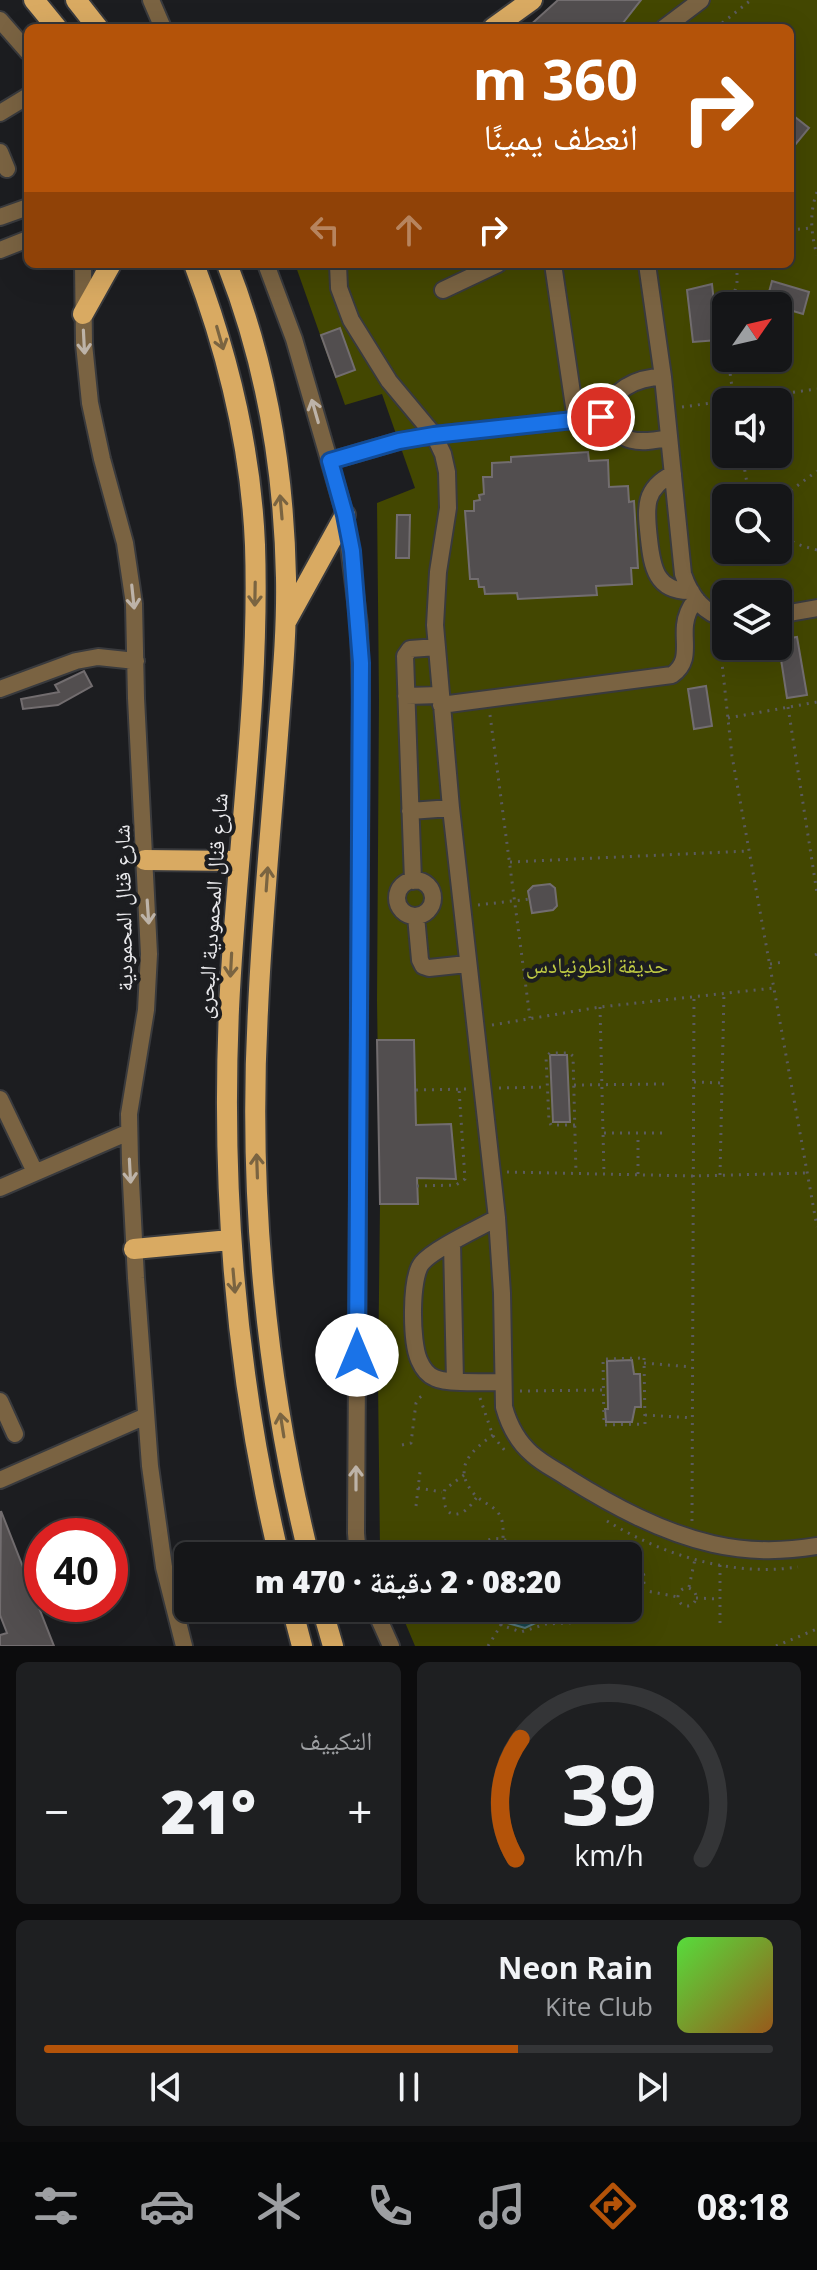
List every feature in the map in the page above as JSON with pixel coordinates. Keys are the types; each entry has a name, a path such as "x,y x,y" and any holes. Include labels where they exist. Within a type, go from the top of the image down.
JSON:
{"main road":[{"path":"34,0 54,24"},
{"path":"76,0 95,24"},
{"path":"499,24 532,0"},
{"path":"83,314 109,268"},
{"name":"شارع قنال المحمودية البحرى","path":"195,268 216,325 238,409 255,543 253,662 229,1010 230,1240 245,1382 276,1542"},
{"path":"228,268 256,355 274,442 283,531 285,623 258,1008 256,1120 260,1232 271,1344 287,1454 306,1542"},
{"path":"285,623 345,515"},
{"path":"145,860 238,861"},
{"path":"134,1249 230,1240"},
{"path":"296,1622 302,1646"},
{"path":"326,1622 333,1646"}],"street":[{"path":"151,0 161,24"},
{"path":"669,24 701,0"},
{"path":"3,27 24,48"},
{"path":"0,113 24,98"},
{"path":"0,152 7,169"},
{"path":"0,217 24,208"},
{"path":"0,250 24,241"},
{"name":"شارع قنال المحمودية","path":"83,268 87,373 95,431 131,573 135,620 149,982 129,1114 134,1249 156,1516 164,1567 184,1646"},
{"path":"267,268 294,339 345,515 356,588 361,663 357,1542"},
{"path":"338,268 342,301 362,341 389,381 434,435 443,454 449,490 435,598 437,647 451,808 467,901 467,964 497,1218 509,1387 504,1407 510,1424 525,1447 546,1464 612,1503 671,1531 736,1548 781,1551 817,1546"},
{"path":"443,290 490,268"},
{"path":"554,268 576,420"},
{"path":"648,268 663,377 683,574 702,607 712,612"},
{"path":"601,417 610,400 625,387 643,379 663,377"},
{"path":"330,461 399,441 434,435 601,417"},
{"path":"601,417 628,440 643,442 669,438"},
{"path":"673,474 657,484 648,500 646,509 651,558 655,572 664,583 693,595"},
{"path":"406,696 441,700 488,699 672,675 684,661 685,624 693,595"},
{"path":"792,612 817,608"},
{"path":"413,881 405,653 410,649 437,647"},
{"path":"0,689 76,661 98,657 136,661"},
{"path":"410,811 451,808"},
{"path":"413,881 429,887 433,898 428,911 416,916 404,913 398,903 399,891 407,882 413,881"},
{"path":"433,898 467,901"},
{"path":"416,916 423,966 467,964"},
{"path":"0,1099 35,1172"},
{"path":"0,1188 129,1132"},
{"path":"497,1218 425,1259 419,1267 413,1286 415,1348 420,1362 434,1378 509,1387"},
{"path":"452,1243 455,1381"},
{"path":"0,1401 15,1434"},
{"path":"0,1480 146,1416"},
{"path":"380,1622 391,1646"}],"path":[{"path":"721,24 751,0"},
{"path":"817,192 811,228 817,255"},
{"path":"794,230 811,228"},
{"path":"735,292 737,268"},
{"path":"792,393 817,389"},
{"path":"666,409 712,404"},
{"path":"792,490 817,471"},
{"path":"792,543 817,550"},
{"path":"725,660 732,756 817,1227"},
{"path":"488,699 530,1018"},
{"path":"728,718 817,702"},
{"path":"788,707 817,893"},
{"path":"510,862 749,851"},
{"path":"467,901 530,899"},
{"path":"770,964 784,962"},
{"path":"488,1026 600,1007 774,988"},
{"path":"720,1175 724,993"},
{"path":"694,996 692,1525 700,1527"},
{"path":"600,1007 604,1174"},
{"path":"575,1125 551,1125 549,1121 548,1054 573,1055 574,1085 575,1125 576,1173"},
{"path":"694,1082 722,1083"},
{"path":"574,1085 664,1084"},
{"path":"417,1186 456,1185 465,1179 459,1089"},
{"path":"604,1133 666,1133"},
{"path":"638,1133 638,1174"},
{"path":"504,1172 694,1176 807,1173"},
{"path":"811,1191 817,1190"},
{"path":"644,1358 645,1424 604,1425 604,1390 603,1359 644,1358"},
{"path":"644,1363 693,1367"},
{"path":"509,1387 604,1390"},
{"path":"645,1415 693,1418"},
{"path":"503,1539 502,1519 497,1511 477,1497 464,1470 467,1456 510,1424"},
{"path":"416,1506 420,1472"},
{"path":"464,1475 448,1486 444,1492 444,1504 452,1513 465,1511 477,1497"},
{"path":"418,1488 444,1492"},
{"path":"484,1542 503,1539 509,1542"},
{"path":"689,1588 695,1559"},
{"path":"720,1565 720,1627"},
{"path":"642,1571 642,1590 678,1597"},
{"path":"689,1588 696,1593 696,1598 694,1603 687,1606 679,1603 678,1597 681,1590 689,1588"},
{"path":"696,1598 720,1599"},
{"path":"498,1622 516,1631 526,1631 546,1624 589,1622"},
{"path":"488,1646 501,1624"},
{"path":"776,1646 817,1629"}],"green space":[{"name":"حديقة انطونيادس","path":"558,0 817,0 817,1646 415,1646 405,1622 642,1622 642,1542 380,1542 377,503 415,488 382,394 345,405 296,268 794,268 794,24 531,24"}],"water":[{"path":"504,1622 538,1622 525,1628"}],"building":[{"path":"558,0 641,0 622,24 531,24"},
{"path":"794,116 809,128 794,146"},
{"path":"772,281 809,292 803,314 792,311 792,292 769,292"},
{"path":"712,284 712,340 693,342 687,290"},
{"path":"340,328 355,370 336,377 321,335"},
{"path":"588,452 589,461 608,460 609,487 628,486 629,502 634,501 638,568 631,568 632,584 596,586 597,595 518,599 517,593 485,594 484,587 479,587 478,579 470,579 465,511 474,511 474,501 480,500 479,495 484,494 483,477 492,477 492,463 511,462 511,457"},
{"path":"397,515 410,515 409,558 396,558"},
{"path":"797,637 807,695 787,698 781,660 792,660 792,638"},
{"path":"84,671 92,686 58,705 23,709 21,699 59,692 55,685"},
{"path":"706,686 712,726 694,729 688,689"},
{"path":"550,884 555,888 557,906 553,910 532,913 528,891 533,886"},
{"path":"377,1040 414,1040 416,1125 451,1124 456,1179 417,1178 418,1204 380,1204"},
{"path":"550,1055 567,1055 570,1122 553,1122"},
{"path":"632,1360 634,1374 640,1374 641,1407 635,1407 632,1422 606,1422 607,1361"},
{"path":"1,1511 24,1570 24,1622 45,1622 54,1646 0,1646 0,1635 7,1633 0,1615"}],"route":[{"path":"357,1355 361,663 352,551 330,461 399,441 434,435 601,417"}]}
